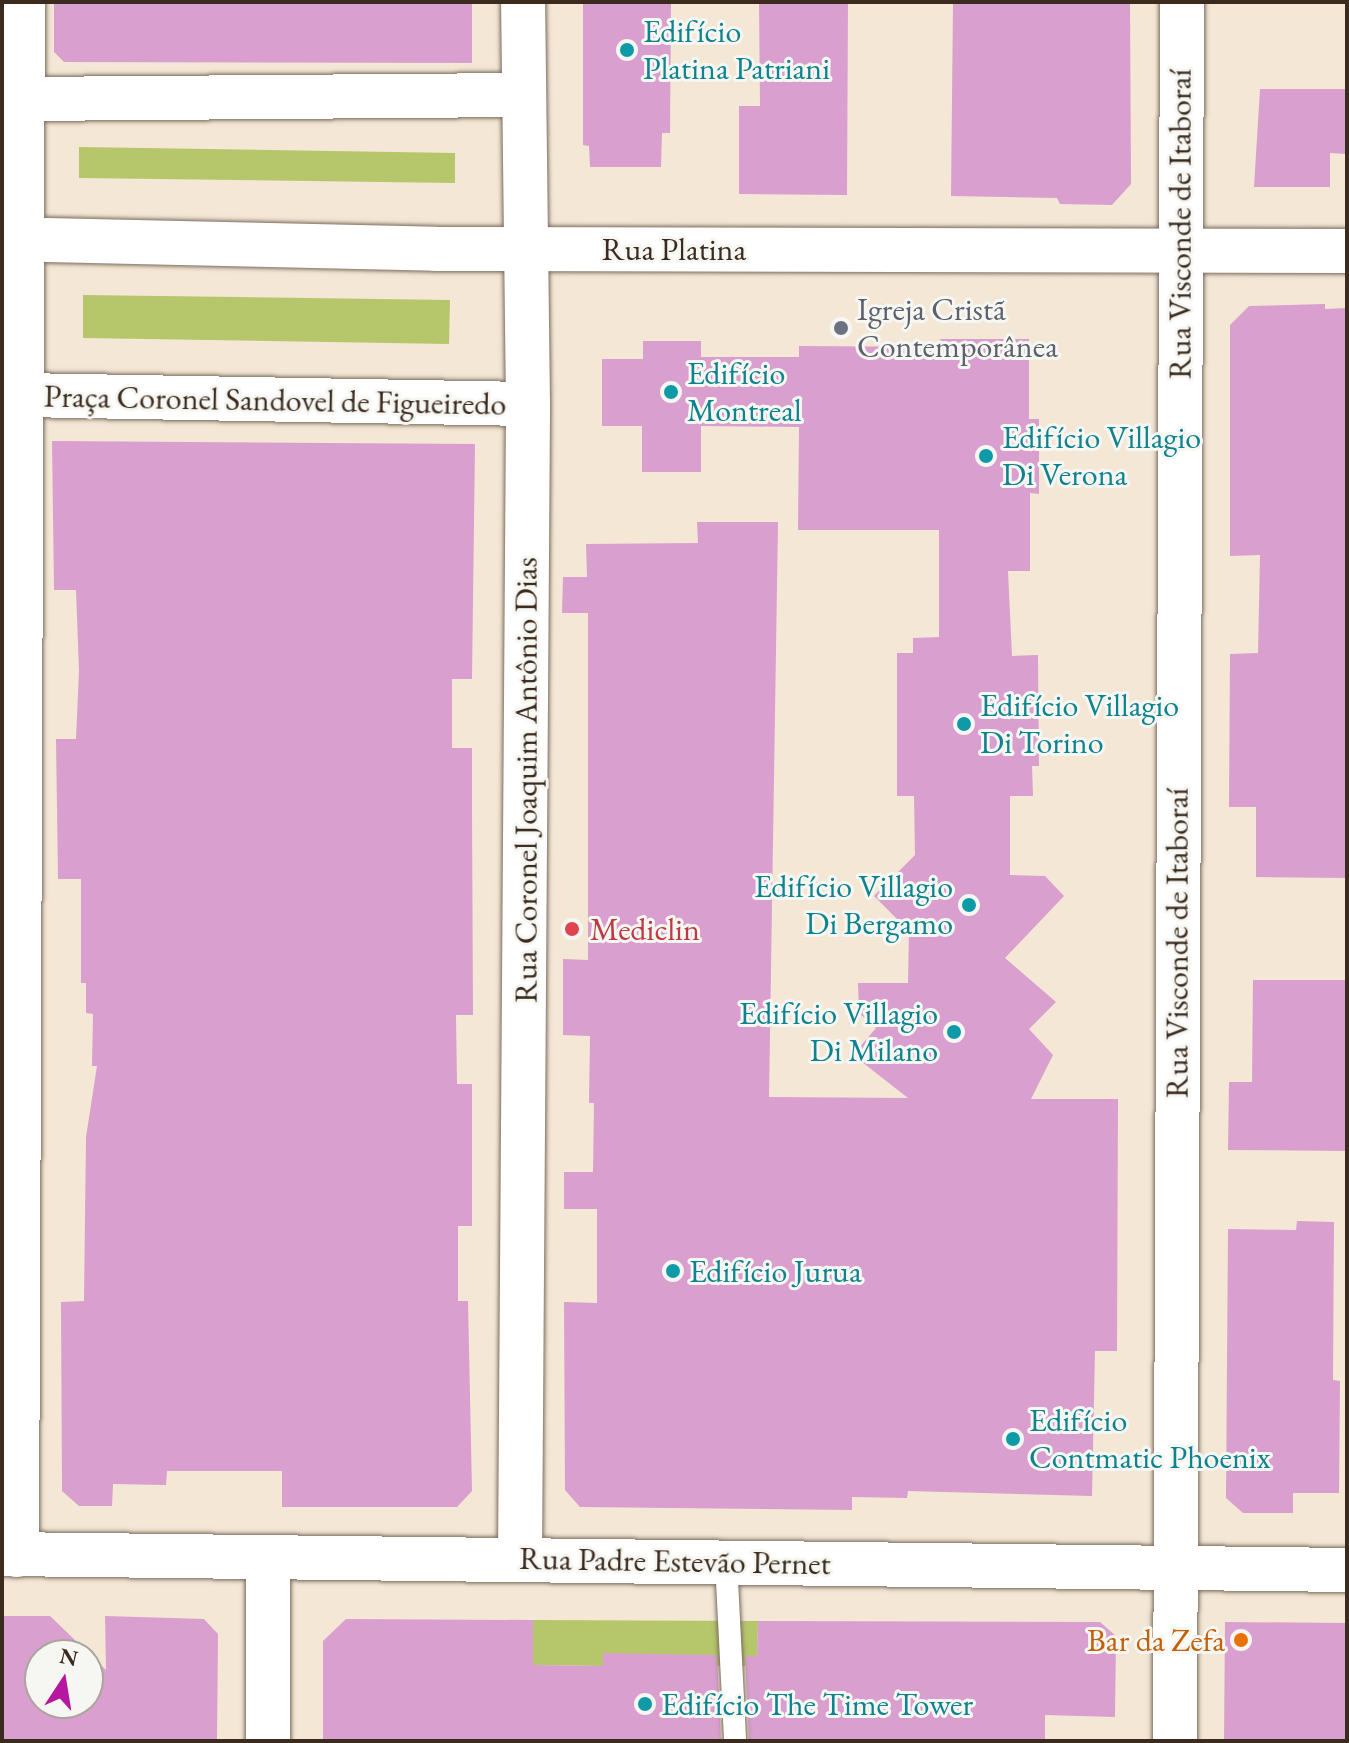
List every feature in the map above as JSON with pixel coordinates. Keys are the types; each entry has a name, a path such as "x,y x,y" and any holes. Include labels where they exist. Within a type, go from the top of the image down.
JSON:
{"street":[{"path":"10,1554 22,395 12,240 23,99 23,2"},
{"name":"Rua Coronel Joaquim Antônio Dias","path":"520,1558 528,404 523,2"},
{"name":"Rua Visconde de Itaboraí","path":"1175,1741 1182,2"},
{"path":"23,99 524,95"},
{"name":"Rua Platina","path":"12,240 527,249 1347,251"},
{"name":"Praça Coronel Sandovel de Figueiredo","path":"22,395 528,404"},
{"name":"Rua Padre Estevão Pernet","path":"10,1554 1347,1570"},
{"path":"268,1557 268,1741"}],"lane":[{"path":"726,1561 735,1741"}],"green space":[{"path":"79,147 455,153 455,183 79,178"},
{"path":"83,295 450,300 449,344 83,338"},
{"path":"533,1620 758,1621 757,1666 691,1666 603,1653 603,1666 533,1665"}],"building":[{"path":"54,2 472,2 472,63 64,62 54,52"},
{"name":"Edifício Platina Patriani","path":"583,2 671,2 670,133 662,133 661,167 590,167 589,146 583,145"},
{"path":"759,2 848,2 847,195 739,194 739,106 760,106"},
{"path":"953,2 1130,2 1131,184 1112,205 1060,204 1057,198 951,196"},
{"path":"1260,89 1347,89 1347,154 1330,153 1330,187 1254,187"},
{"path":"1325,304 1325,309 1347,308 1347,878 1256,877 1256,807 1229,807 1230,654 1258,653 1260,555 1230,556 1230,325 1249,306"},
{"path":"940,339 1029,339 1029,419 1039,419 1039,494 1030,493 1030,571 1008,571 1012,656 1038,655 1039,766 1032,766 1033,796 1010,796 1010,875 1045,876 1064,896 1005,958 1056,1002 1029,1029 1053,1055 1031,1099 1118,1099 1117,1351 1095,1351 1092,1496 908,1491 907,1498 852,1497 852,1510 580,1507 565,1490 564,1302 597,1303 597,1209 564,1209 564,1172 593,1172 594,1103 589,1103 590,1036 563,1035 563,959 588,960 588,613 562,613 563,577 587,577 586,544 698,543 697,522 778,522 769,1097 908,1098 853,1055 876,1028 859,1013 858,983 908,983 909,931 874,896 915,855 914,796 897,796 897,653 913,653 913,638 939,637 939,530 798,530 799,427 701,426 701,472 642,472 642,426 602,426 602,359 643,359 643,341 701,341 701,357 799,357 799,346 940,347"},
{"path":"52,441 475,444 472,679 452,679 452,748 472,748 473,1015 456,1015 457,1084 472,1084 472,1226 458,1226 458,1301 468,1301 472,1491 457,1507 282,1507 282,1471 167,1471 166,1485 113,1484 112,1506 79,1506 62,1491 61,1302 84,1301 86,1137 97,1066 92,1066 93,1014 86,1013 86,983 81,983 81,879 58,879 56,739 76,739 79,671 76,590 54,590"},
{"path":"1253,980 1347,980 1347,1151 1228,1150 1229,1082 1252,1082"},
{"path":"1297,1221 1334,1222 1333,1380 1340,1381 1339,1493 1293,1493 1293,1513 1243,1513 1226,1498 1228,1229 1296,1230"},
{"path":"2,1616 50,1616 74,1639 24,1639 24,1719 104,1719 105,1616 204,1619 218,1634 217,1741 2,1741"},
{"path":"346,1619 533,1620 533,1665 603,1666 603,1653 717,1655 721,1741 323,1741 323,1641"},
{"path":"758,1621 1100,1622 1116,1636 1115,1717 1045,1715 1045,1741 749,1741 745,1656 757,1656"},
{"path":"1225,1622 1347,1623 1347,1741 1224,1741"}],"place":[{"name":"Edifício Platina Patriani","path":"627,50"},
{"name":"Igreja Cristã Contemporânea","path":"841,328"},
{"name":"Edifício Montreal","path":"671,392"},
{"name":"Edifício Villagio Di Verona","path":"986,456"},
{"name":"Edifício Villagio Di Torino","path":"964,724"},
{"name":"Edifício Villagio Di Bergamo","path":"969,905"},
{"name":"Mediclin","path":"572,929"},
{"name":"Edifício Villagio Di Milano","path":"954,1032"},
{"name":"Edifício Jurua","path":"673,1271"},
{"name":"Edifício Contmatic Phoenix","path":"1013,1439"},
{"name":"Bar da Zefa","path":"1241,1640"},
{"name":"Edifício The Time Tower","path":"645,1704"}]}
